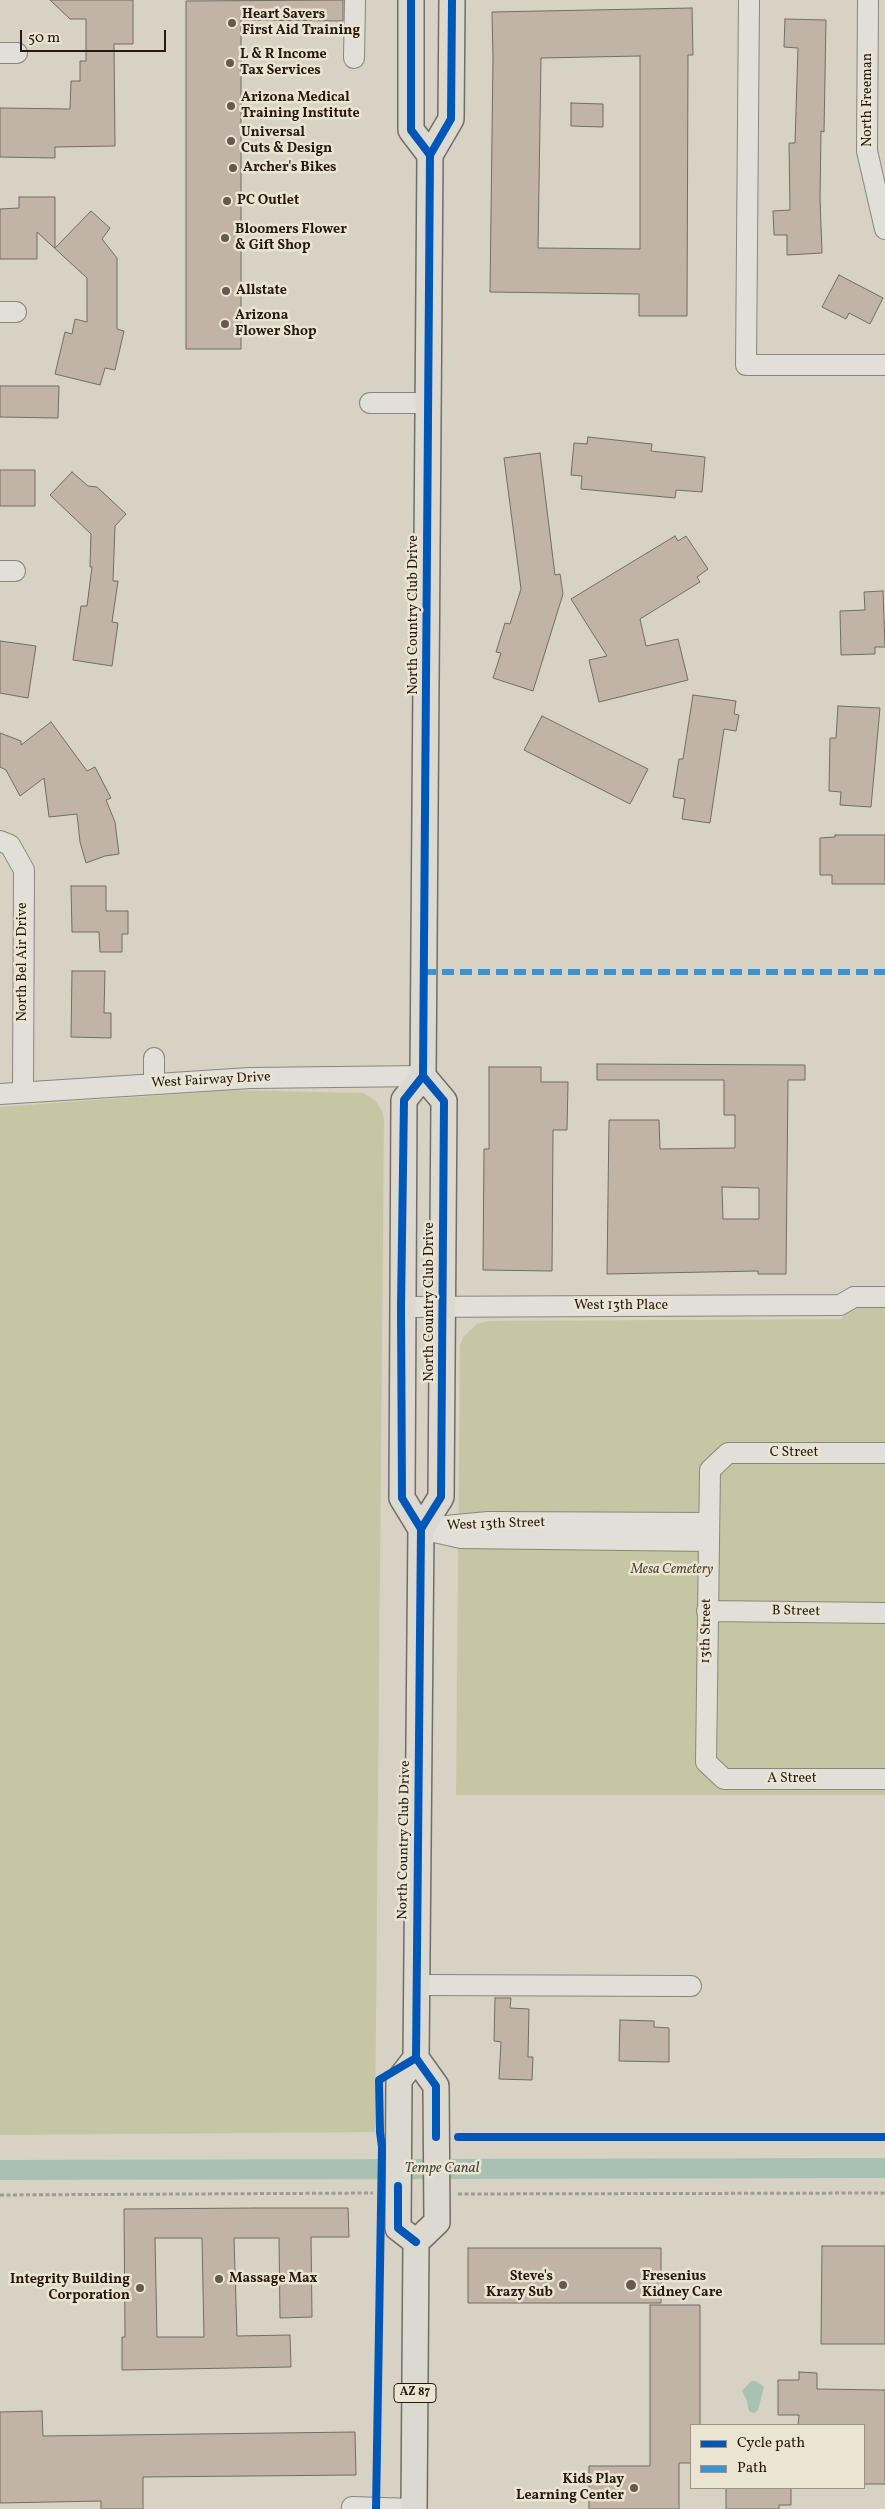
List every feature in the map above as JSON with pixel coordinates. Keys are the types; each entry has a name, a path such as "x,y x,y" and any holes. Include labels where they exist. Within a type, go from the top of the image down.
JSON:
{"main road":[{"path":"411,0 411,130 430,155"},
{"name":"North Country Club Drive","path":"416,2058 421,1529 402,1498 401,1307 404,1100 423,1076 430,155 451,118 452,0"},
{"name":"North Country Club Drive","path":"421,1529 442,1497 444,1101 423,1076"},
{"path":"416,2058 436,2086 436,2145 447,2189 437,2222 416,2242 398,2228 387,2191 399,2146 399,2080 416,2058"},
{"name":"AZ 87","path":"414,2509 416,2242"}],"street":[{"path":"354,58 355,0"},
{"path":"749,0 746,365 885,365"},
{"name":"North Freeman","path":"874,10 867,151 885,229"},
{"path":"370,403 428,403"},
{"name":"North Bel Air Drive","path":"0,841 10,846 24,870 23,1092"},
{"path":"154,1058 154,1083"},
{"name":"West Fairway Drive","path":"0,1094 250,1078 423,1076"},
{"name":"West 13th Place","path":"401,1307 840,1305 854,1297 885,1297"},
{"name":"C Street","path":"710,1470 728,1453 885,1453"},
{"name":"13th Street","path":"706,1762 710,1470"},
{"name":"West 13th Street","path":"421,1529 488,1522 709,1532"},
{"name":"B Street","path":"708,1611 885,1613"},
{"name":"A Street","path":"706,1762 724,1780 885,1780"},
{"path":"416,1985 691,1986"},
{"path":"352,2507 414,2509"}],"path":[{"path":"447,2189 885,2193"},
{"path":"0,2195 373,2193"}],"green space":[{"path":"232,1090 363,1093 375,1100 382,1111 384,1120 375,2132 0,2135 0,1107"},
{"name":"Mesa Cemetery","path":"843,1308 885,1308 885,1795 456,1795 460,1345 464,1336 478,1323 490,1321 842,1319"}],"shaded area":[{"path":"751,2381 756,2381 764,2387 758,2410 754,2413 749,2411 742,2391"}],"building":[{"path":"50,0 133,0 133,44 114,44 115,146 55,147 55,158 0,157 0,108 70,109 71,81 80,81 80,61 86,61 86,19 70,19"},
{"path":"343,0 343,21 241,20 241,349 186,349 186,1"},
{"path":"692,8 693,55 688,55 687,316 639,316 639,294 490,292 492,12","holes":["640,56 640,249 538,248 541,58"]},
{"path":"785,19 826,20 824,132 821,131 820,198 822,253 787,255 787,235 774,235 773,211 790,210 789,143 795,143 798,48 784,47"},
{"path":"571,103 603,104 603,127 571,126"},
{"path":"19,197 55,197 55,248 91,211 110,228 102,239 117,258 117,329 124,331 115,370 105,368 100,385 55,374 65,332 72,334 75,319 87,322 87,278 37,232 37,259 0,259 0,209 19,208"},
{"path":"839,275 883,298 870,324 849,313 846,319 822,307"},
{"path":"0,386 59,386 58,418 0,417"},
{"path":"588,437 652,444 651,451 705,457 702,492 676,490 675,498 581,489 582,476 571,475 574,443 587,444"},
{"path":"540,453 555,575 560,574 563,594 533,691 493,678 501,653 496,652 505,623 510,624 521,589 504,458"},
{"path":"0,470 35,470 35,506 0,506"},
{"path":"72,472 88,486 97,487 126,514 115,526 113,581 118,581 112,622 118,623 112,666 73,660 81,606 87,606 92,567 90,567 91,534 50,495"},
{"path":"675,536 678,541 686,536 708,569 697,577 700,582 640,619 646,646 678,639 688,680 599,702 589,660 607,656 571,599"},
{"path":"883,591 885,647 875,647 875,654 841,655 840,611 865,610 864,592"},
{"path":"0,641 36,646 28,698 0,693"},
{"path":"693,695 736,701 734,714 739,715 736,731 724,729 710,823 682,819 685,799 673,797 679,759 683,759"},
{"path":"838,706 880,708 871,807 840,805 841,792 829,791 830,738 836,738"},
{"path":"542,716 648,769 630,804 524,750"},
{"path":"51,722 87,771 95,767 111,798 106,800 115,822 119,854 105,856 86,863 80,842 77,814 49,817 44,778 20,796 6,770 0,767 0,733 21,741 21,745"},
{"path":"835,835 885,835 885,884 832,884 832,875 820,875 820,838 835,837"},
{"path":"71,886 106,886 106,911 128,911 128,934 122,934 122,952 100,952 99,932 72,932"},
{"path":"72,971 105,971 104,1013 111,1013 111,1038 71,1037"},
{"path":"597,1064 805,1065 805,1080 788,1080 786,1274 758,1274 758,1271 607,1274 609,1120 659,1120 660,1149 735,1148 735,1115 724,1115 724,1080 597,1080","holes":["722,1187 759,1188 759,1219 723,1219"]},
{"path":"489,1067 541,1067 541,1082 568,1082 567,1130 553,1130 552,1271 483,1270 484,1149 489,1149"},
{"path":"495,1998 511,1998 510,2008 529,2009 528,2057 533,2057 532,2080 499,2079 501,2042 494,2041"},
{"path":"620,2020 654,2021 654,2027 669,2028 669,2062 619,2061"},
{"path":"348,2208 349,2237 311,2237 312,2317 280,2318 279,2238 234,2238 237,2336 290,2335 291,2367 122,2370 122,2337 125,2337 124,2209","holes":["155,2238 202,2238 204,2337 157,2337"]},
{"path":"822,2246 885,2246 885,2344 821,2344"},
{"path":"468,2248 661,2248 661,2303 468,2303"},
{"path":"650,2305 700,2305 700,2424 690,2424 690,2463 679,2463 679,2509 589,2509 589,2466 650,2466"},
{"path":"799,2372 817,2373 817,2389 885,2390 885,2484 865,2484 865,2424 798,2424 799,2415 778,2415 778,2380 799,2380"},
{"path":"42,2411 43,2436 355,2432 356,2475 143,2477 143,2509 101,2509 101,2501 0,2503 0,2412"},
{"path":"726,2489 791,2489 791,2505 779,2505 779,2509 726,2509"}],"waterway":[{"name":"Tempe Canal","path":"0,2170 885,2168"}],"marked path":[{"path":"424,972 885,972"}],"cycle path":[{"path":"411,0 411,130 430,155"},
{"path":"436,2137 436,2086 416,2058 421,1529 402,1498 401,1307 404,1100 423,1076 430,155 451,119 452,0"},
{"path":"421,1529 441,1497 444,1101 423,1076"},
{"path":"376,2509 382,2147 379,2080 416,2058"},
{"path":"458,2137 885,2137"},
{"path":"398,2186 398,2228 416,2242"}],"place":[{"name":"Heart Savers First Aid Training","path":"232,23"},
{"name":"L & R Income Tax Services","path":"230,63"},
{"name":"Arizona Medical Training Institute","path":"231,106"},
{"name":"Universal Cuts & Design","path":"231,141"},
{"name":"Archer's Bikes","path":"233,168"},
{"name":"PC Outlet","path":"227,201"},
{"name":"Bloomers Flower & Gift Shop","path":"225,238"},
{"name":"Allstate","path":"226,291"},
{"name":"Arizona Flower Shop","path":"225,324"},
{"name":"Massage Max","path":"219,2279"},
{"name":"Steve's Krazy Sub","path":"563,2285"},
{"name":"Fresenius Kidney Care","path":"631,2285"},
{"name":"Integrity Building Corporation","path":"140,2288"},
{"name":"Kids Play Learning Center","path":"634,2488"}]}
